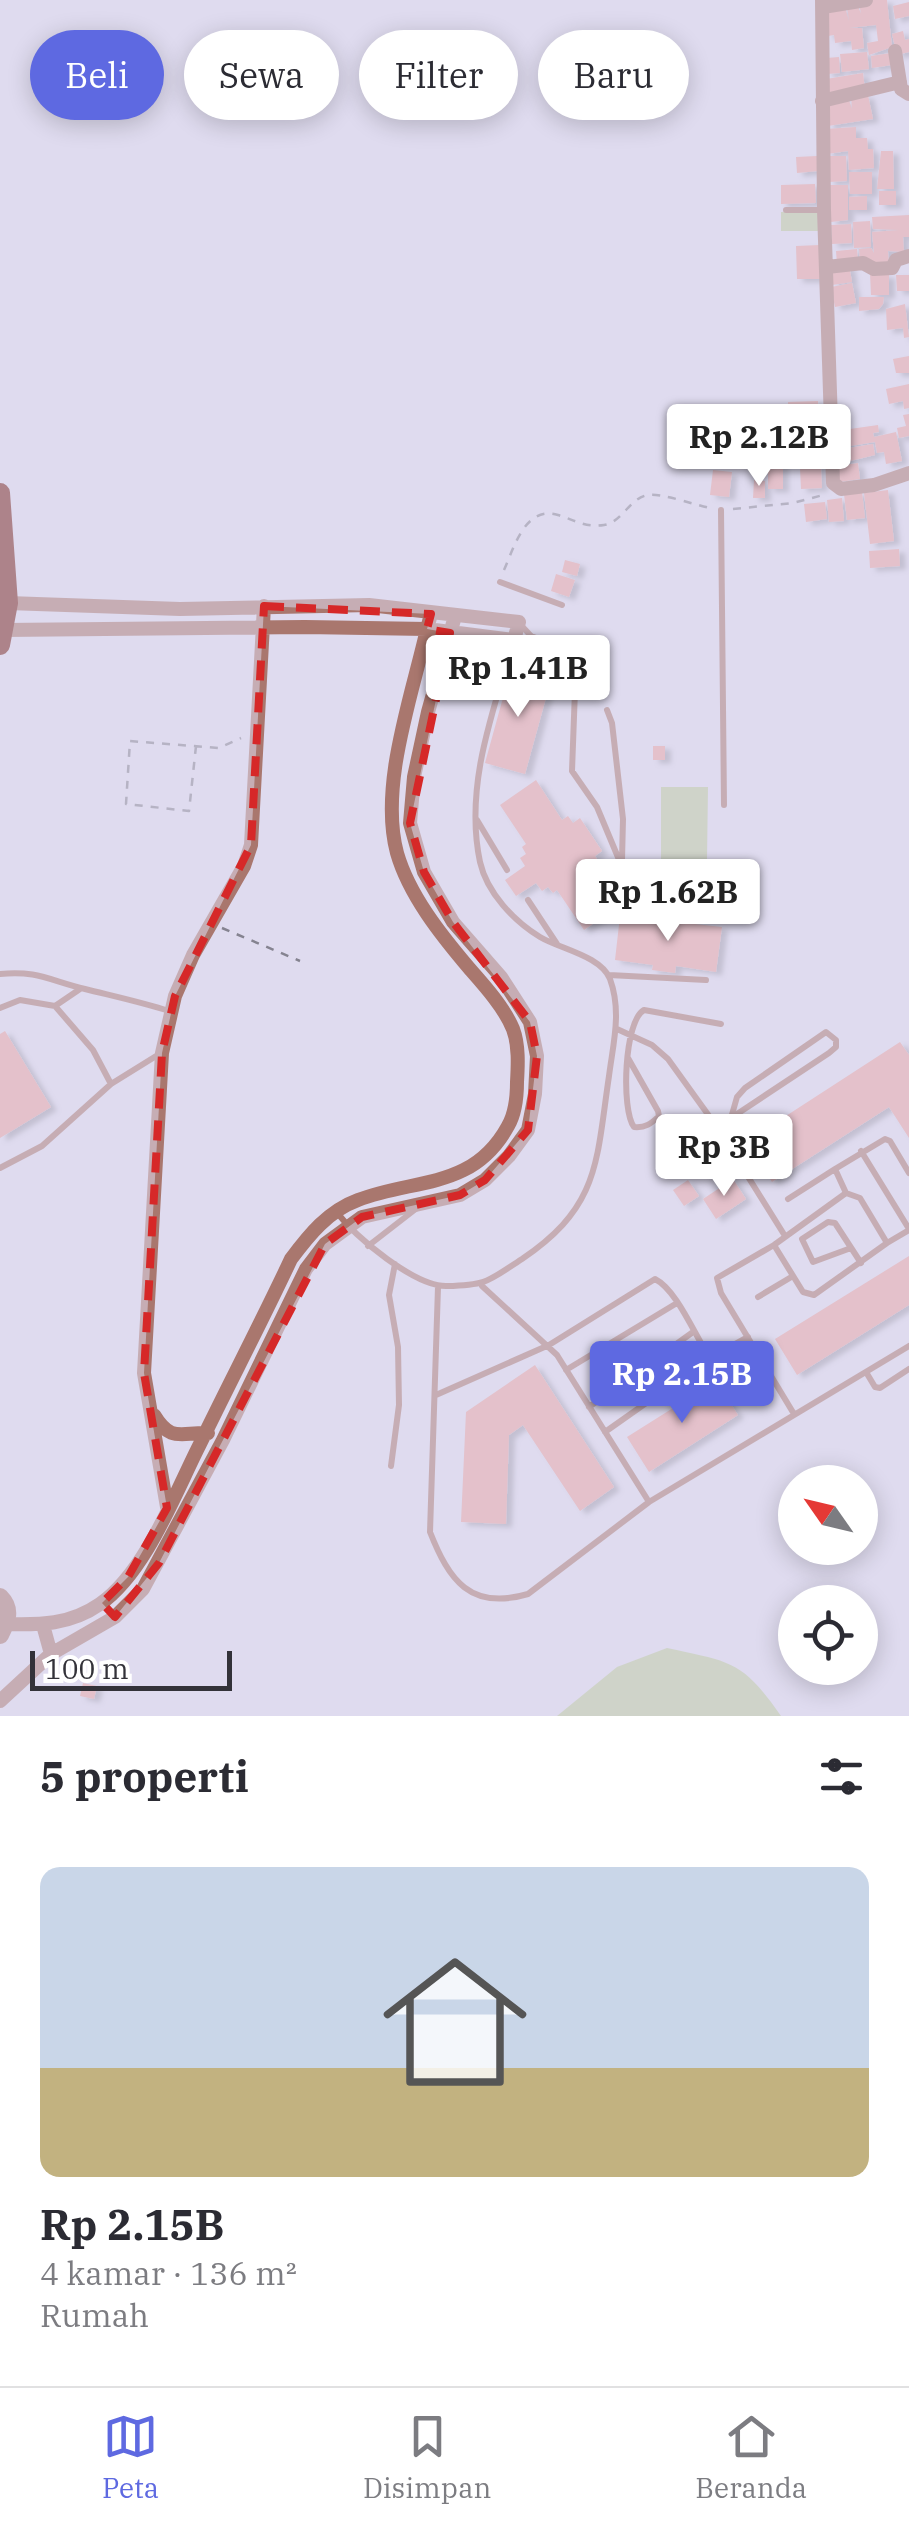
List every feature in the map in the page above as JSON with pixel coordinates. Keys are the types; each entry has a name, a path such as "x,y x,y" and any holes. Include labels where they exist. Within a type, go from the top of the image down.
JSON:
{"main road":[{"path":"0,493 4,622"}],"street":[{"path":"866,0 822,3 828,402 835,488 874,485 909,473"},
{"path":"822,101 904,88 894,50"},
{"path":"827,267 864,264 874,269 892,268 896,260 909,256"},
{"path":"4,622 180,609 369,605 429,622 450,633 514,640 519,622 455,616 429,622 262,627 4,622"},
{"path":"167,1508 144,1373 162,1053 170,1012 193,955 244,866 251,845 264,606"},
{"path":"0,1701 51,1654 115,1617 144,1588 223,1440 306,1270 325,1244 362,1218 460,1195 486,1180 528,1130 535,1094 536,1056 530,1022 501,978 453,922 424,872 410,824 414,776 455,616"},
{"path":"0,1597 8,1614 3,1630 78,1617 102,1603 128,1577 167,1508 291,1259 311,1232 336,1210 370,1196 453,1177 474,1165 496,1144 510,1123 517,1092 518,1058 513,1029 487,989 439,932 397,852 392,820 396,767 429,622"},
{"path":"148,1406 163,1430 177,1436 205,1432 223,1440"},
{"path":"102,1603 115,1617"},
{"path":"43,1625 51,1654"}],"lane":[{"path":"786,210 824,210"},
{"path":"721,510 724,805"},
{"path":"500,582 562,605"},
{"path":"519,622 530,636"},
{"path":"336,1210 346,1226 368,1246 438,1287 482,1286 561,1230 595,1170 616,1029 616,1003 609,975 592,961 538,936 506,910 480,861 474,799 493,710 514,640 530,636 554,644 565,654 576,690 572,771 597,806 635,898 643,907 684,910 716,905"},
{"path":"607,710 624,819 622,866"},
{"path":"476,818 507,870"},
{"path":"528,900 558,945"},
{"path":"0,974 47,976 170,1012"},
{"path":"609,975 706,980"},
{"path":"55,1006 81,988"},
{"path":"0,1008 20,1000 55,1006 93,1050 111,1084"},
{"path":"628,1058 658,1111 651,1124 641,1128 634,1128 627,1114 628,1058 629,1035 636,1014 644,1010 721,1024"},
{"path":"616,1029 652,1045 668,1058 717,1127 785,1236"},
{"path":"717,1127 731,1118 828,1054 836,1047 836,1040 826,1032 745,1088 737,1097 731,1118"},
{"path":"0,1168 42,1146 111,1084 162,1053"},
{"path":"788,1199 878,1140 890,1141 909,1174"},
{"path":"774,1246 803,1292 814,1294 909,1230 861,1151"},
{"path":"835,1169 846,1193 860,1198 888,1243"},
{"path":"794,1414 716,1278 774,1246 846,1193"},
{"path":"368,1246 420,1204"},
{"path":"850,1248 813,1262 802,1239 835,1223 861,1263"},
{"path":"391,1466 399,1405 398,1347 389,1295 395,1264"},
{"path":"758,1297 792,1276"},
{"path":"436,1394 549,1345 651,1279 659,1280 677,1303 710,1358"},
{"path":"482,1286 549,1345 649,1502"},
{"path":"438,1287 430,1532 451,1576 477,1595 502,1599 528,1594 649,1502 909,1346"},
{"path":"566,1370 677,1303"},
{"path":"589,1407 692,1332"},
{"path":"606,1432 710,1358 748,1338"},
{"path":"866,1372 880,1388 909,1369"}],"path":[{"path":"500,582 525,525 535,517 552,514 590,526 605,525 649,495 721,510 793,503 822,496 835,488"},
{"path":"196,746 189,811 126,804 130,741 196,746 220,748 257,731"},
{"path":"212,923 300,961"}],"highlighted area":[{"path":"264,606 431,614 427,629 450,633 410,823 424,872 453,922 530,1022 537,1056 528,1130 485,1180 460,1195 362,1217 325,1244 159,1563 115,1617 102,1603 128,1577 167,1508 144,1373 162,1053 175,996 251,845"}],"green space":[{"path":"820,211 820,231 781,231 781,212"},
{"path":"661,787 708,787 707,859 661,859"},
{"path":"667,1648 733,1666 756,1684 781,1716 557,1716 617,1667"}],"building":[{"path":"887,0 892,47 869,55 867,43 878,41 876,25 849,28 862,28 864,48 852,50 851,41 835,43 834,35 828,36 826,9 845,7 849,21 847,7 858,6 861,14 859,2"},
{"path":"909,2 909,16 895,19 893,6"},
{"path":"903,31 905,40 909,39 909,52 897,55 892,34"},
{"path":"867,52 869,69 842,72 840,54"},
{"path":"891,53 892,65 872,68 871,56"},
{"path":"839,57 840,73 827,74 826,58"},
{"path":"863,73 865,90 828,97 826,79"},
{"path":"868,95 873,119 828,126 826,102 849,100 852,109 851,97"},
{"path":"856,127 856,138 867,138 868,149 873,149 874,168 849,170 848,151 827,154 825,129"},
{"path":"881,151 893,151 894,189 877,189"},
{"path":"817,156 818,171 797,173 796,157"},
{"path":"828,156 846,156 847,181 829,182"},
{"path":"849,172 872,172 872,194 850,194"},
{"path":"815,184 816,203 781,204 781,185"},
{"path":"828,185 848,185 848,220 831,222"},
{"path":"879,191 896,191 896,205 879,205"},
{"path":"867,196 867,210 849,210 849,197"},
{"path":"909,215 904,252 888,251 889,266 860,262 859,249 871,248 874,253 872,232 899,230 873,229 872,217"},
{"path":"870,221 871,247 854,248 853,222"},
{"path":"851,224 852,243 832,244 831,225"},
{"path":"820,245 820,279 797,279 796,246"},
{"path":"857,249 858,262 837,264 836,251"},
{"path":"849,265 852,282 832,285 830,268"},
{"path":"870,273 889,275 889,295 871,295"},
{"path":"896,275 909,275 909,291 897,291"},
{"path":"852,283 856,303 835,307 831,287"},
{"path":"859,297 884,297 883,304 879,309 859,311"},
{"path":"905,304 909,337 904,338 903,328 887,330 886,309"},
{"path":"909,356 909,373 896,373 893,359"},
{"path":"909,384 909,408 904,409 903,401 889,404 886,389"},
{"path":"818,401 819,424 788,425 788,402"},
{"path":"909,414 909,436 899,438 897,428 906,426 903,415"},
{"path":"878,425 879,432 873,433 874,437 896,432 902,461 886,464 884,452 877,453 875,442 838,448 836,431"},
{"path":"815,427 815,442 783,443 783,428"},
{"path":"717,443 731,445 730,457 716,456"},
{"path":"873,444 875,455 838,464 836,450"},
{"path":"800,449 822,449 822,466 800,466"},
{"path":"762,463 783,463 783,489 768,489 768,473 762,473"},
{"path":"858,463 860,479 839,482 837,466"},
{"path":"821,467 822,488 801,489 800,468"},
{"path":"713,470 732,472 729,497 710,495"},
{"path":"754,480 765,481 765,498 753,498"},
{"path":"888,490 894,541 870,544 864,493"},
{"path":"862,492 865,518 847,520 844,494"},
{"path":"842,498 844,521 829,522 827,500"},
{"path":"825,502 827,519 806,522 804,504"},
{"path":"899,549 900,566 870,568 869,551"},
{"path":"565,560 580,564 577,576 562,572"},
{"path":"556,574 575,580 569,597 551,591"},
{"path":"512,665 552,676 525,774 485,763"},
{"path":"653,746 665,746 665,760 653,760"},
{"path":"536,780 562,820 568,816 573,823 580,818 602,851 595,856 599,862 593,866 619,906 584,930 557,890 553,893 548,887 542,891 536,883 516,896 505,880 525,866 520,858 526,854 522,847 526,844 500,805"},
{"path":"663,915 687,918 686,923 722,927 716,972 676,966 675,973 652,970 653,965 615,960 620,916 662,921"},
{"path":"5,1031 51,1107 0,1138 0,1034"},
{"path":"900,1042 909,1055 909,1138 889,1107 772,1182 746,1142"},
{"path":"733,1179 746,1199 716,1219 703,1199"},
{"path":"688,1180 699,1196 684,1206 673,1190"},
{"path":"909,1256 909,1305 797,1375 775,1339"},
{"path":"535,1365 614,1487 580,1511 523,1425 509,1435 506,1524 461,1522 466,1412"},
{"path":"716,1381 738,1415 649,1472 627,1437"},
{"path":"83,1683 97,1686 94,1699 80,1696"}]}
